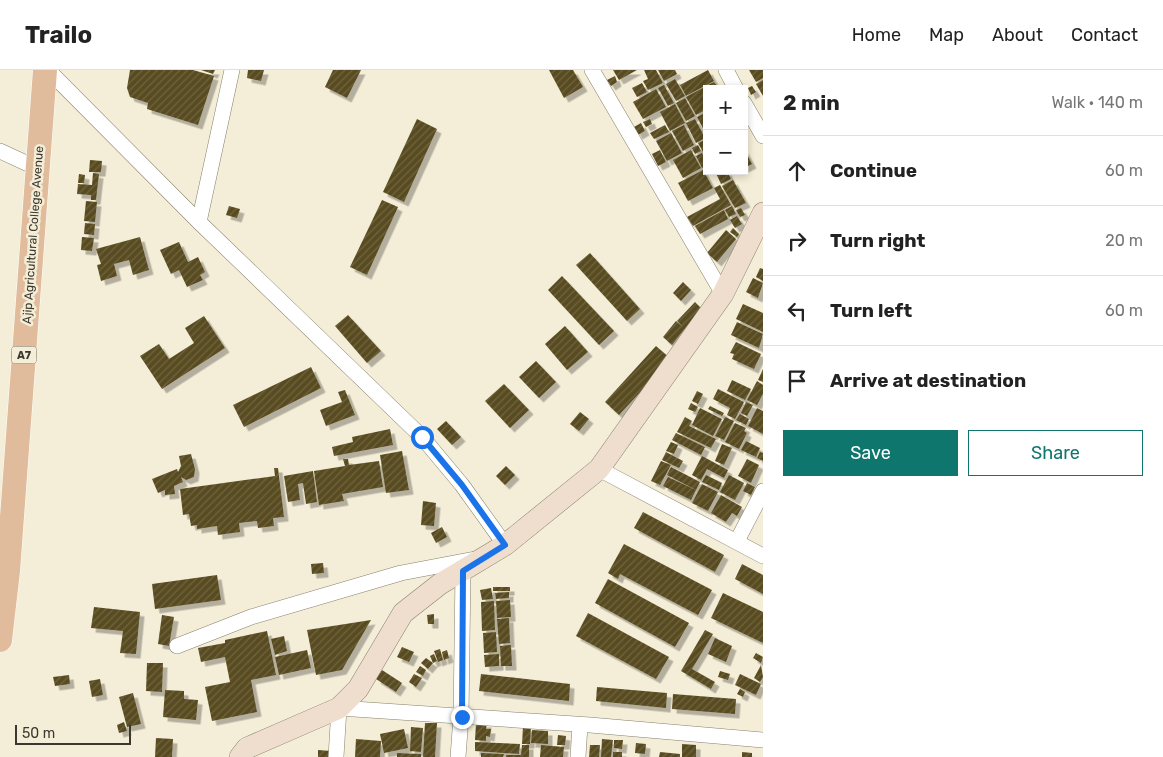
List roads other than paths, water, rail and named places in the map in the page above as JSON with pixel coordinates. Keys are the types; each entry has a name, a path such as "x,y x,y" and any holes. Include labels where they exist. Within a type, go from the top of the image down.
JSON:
{"main road":[{"name":"Ajip Agricultural College Avenue","path":"0,640 4,571 46,70"},
{"path":"240,757 247,748 340,708 358,689 403,613 440,584 505,545 599,469 723,294 763,213"}],"street":[{"path":"46,70 199,222 422,437 462,485 505,545"},
{"path":"199,222 232,70"},
{"path":"592,70 723,294"},
{"path":"726,70 734,85"},
{"path":"748,110 763,136"},
{"path":"0,151 39,169"},
{"path":"599,469 763,556"},
{"path":"737,541 763,491"},
{"path":"177,646 251,617 401,573 485,558"},
{"path":"458,757 462,717 463,571"},
{"path":"336,757 340,708 763,740"},
{"path":"578,757 580,725"}]}
